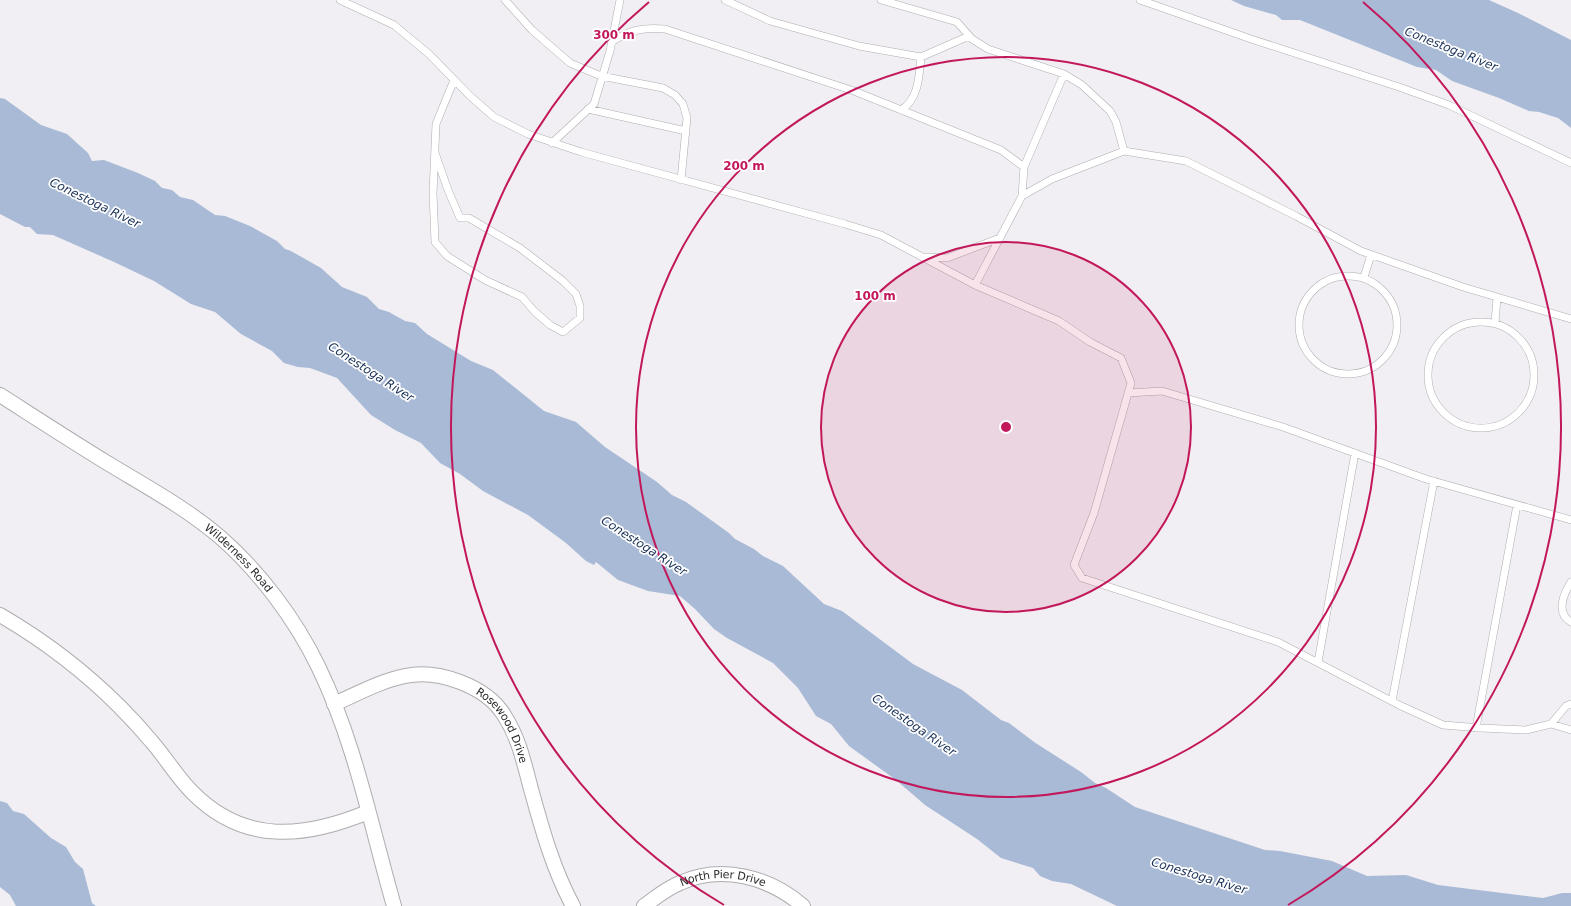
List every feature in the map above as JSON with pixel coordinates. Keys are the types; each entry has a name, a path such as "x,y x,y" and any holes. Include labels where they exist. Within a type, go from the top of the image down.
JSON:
{"street":[{"name":"Wilderness Road","path":"0,395 110,464 171,500 219,537 240,556 266,586 287,614 311,653 334,704 352,756 394,906"},
{"path":"0,614 57,653 94,683 119,706 153,742 190,791 201,801 225,817 263,831 300,832 330,826 368,812"},
{"name":"Rosewood Drive","path":"334,704 383,682 414,675 444,677 459,680 472,686 489,699 504,713 515,734 554,865 573,906"},
{"name":"North Pier Drive","path":"644,906 661,893 679,883 694,877 712,874 730,874 774,886 803,906"}],"lane":[{"path":"340,0 394,25 429,54 454,80 494,117 528,134 581,152 881,235 975,285 1059,321 1090,342 1121,358 1131,383 1094,513 1074,565 1082,578 1278,642 1392,701 1443,725 1526,730 1552,724 1571,730"},
{"path":"505,0 532,30 570,63 601,76 663,88 675,95 683,104 687,118 681,180"},
{"path":"552,142 594,104 611,42 620,0"},
{"path":"725,0 770,21 859,46 921,57 969,36"},
{"path":"881,0 957,22 972,39 988,49 1064,74 1082,85 1110,111 1116,122 1124,151"},
{"path":"1140,0 1251,39 1399,87 1449,105 1571,163"},
{"path":"611,42 625,34 647,27 665,29 854,91 1001,150 1024,167"},
{"path":"901,110 914,98 919,78 921,57"},
{"path":"975,285 1022,196 1024,167 1064,74"},
{"path":"435,153 460,218 470,218 520,248 545,266 576,294 580,306 580,318 563,332 550,325 534,311 522,297 485,280 447,256 435,242 433,193 436,124 454,80"},
{"path":"588,109 686,131"},
{"path":"1022,196 1052,179 1124,151 1186,161 1296,216 1361,251 1463,287 1571,319"},
{"path":"923,257 946,258 1000,238"},
{"path":"1364,277 1372,255"},
{"path":"1345,275 1364,277 1381,287 1393,302 1398,321 1396,340 1386,358 1371,370 1352,375 1333,373 1316,363 1304,348 1298,329 1301,310 1310,292 1326,280 1345,275"},
{"path":"1495,323 1497,297"},
{"path":"1474,322 1495,323 1514,332 1527,348 1534,367 1533,388 1524,407 1508,421 1488,428 1467,427 1449,418 1435,402 1428,383 1429,362 1438,343 1454,329 1474,322"},
{"path":"1128,393 1162,391 1283,427 1434,481 1571,520"},
{"path":"1318,662 1355,453"},
{"path":"1392,701 1434,481"},
{"path":"1476,728 1517,505"},
{"path":"1571,582 1563,597 1562,613 1571,622"},
{"path":"1552,724 1566,706 1571,704"}],"water":[{"name":"Conestoga River","path":"1231,0 1489,0 1571,40 1571,128 1558,118 1539,112 1529,111 1499,98 1452,81 1436,70 1417,67 1300,20 1282,20 1276,15 1244,6"},
{"name":"Conestoga River","path":"0,98 5,99 41,125 67,134 88,153 92,161 104,160 138,173 155,181 162,188 172,190 180,197 193,200 215,215 225,216 250,226 277,241 285,249 321,268 342,287 367,297 379,309 389,312 405,321 415,323 427,334 471,361 493,370 544,411 576,422 605,447 657,482 672,495 686,502 735,539 783,566 824,604 842,611 913,664 962,690 1001,720 1009,723 1034,742 1081,772 1095,783 1106,788 1135,807 1265,850 1280,851 1332,861 1367,876 1406,875 1438,885 1543,898 1562,893 1571,893 1571,906 1117,906 1071,884 1052,881 1040,876 1033,868 1001,858 977,839 925,805 896,780 849,746 831,724 816,716 798,688 773,663 727,638 714,629 680,596 648,591 618,580 596,562 594,565 586,561 566,543 528,515 483,491 460,474 440,463 421,443 395,430 371,415 337,378 310,368 298,367 284,363 272,351 241,334 215,312 191,304 154,281 114,262 53,235 37,234 30,227 25,227 0,214"},
{"path":"0,801 7,803 13,811 24,814 51,838 66,847 75,862 83,869 92,903 96,906 16,906 10,895 0,887"}]}
